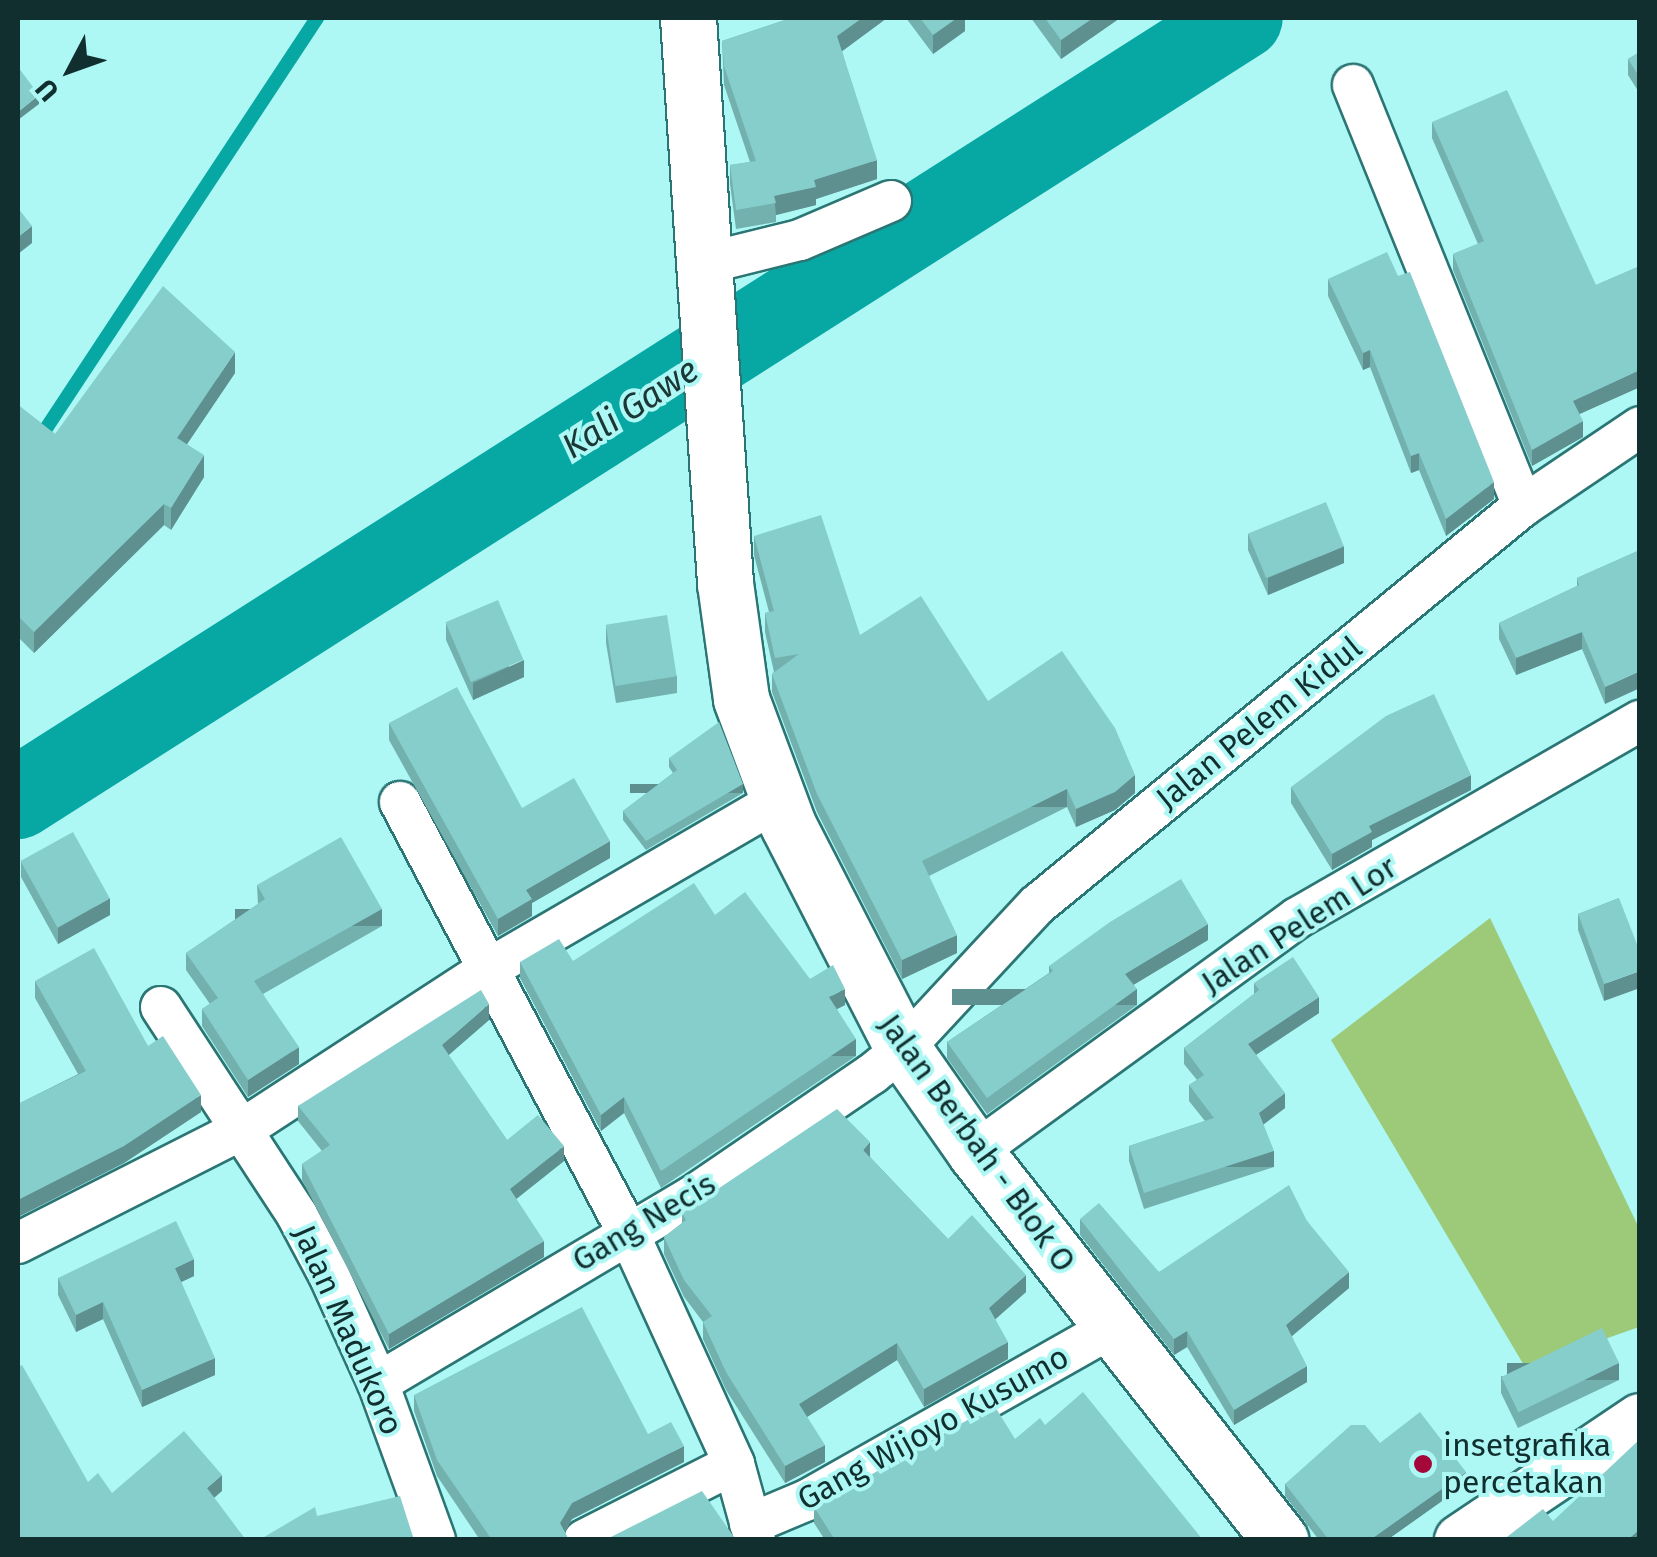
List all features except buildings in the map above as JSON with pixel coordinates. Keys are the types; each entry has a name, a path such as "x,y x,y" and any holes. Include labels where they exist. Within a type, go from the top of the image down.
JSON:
{"main road":[{"name":"Jalan Berbah - Blok O","path":"688,18 708,275 725,583 741,699 779,800 833,923 903,1049 975,1152 1280,1540"}],"street":[{"path":"1354,85 1523,506"},
{"path":"708,275 891,201"},
{"name":"Jalan Pelem Kidul","path":"903,1049 1037,905 1523,506 1640,427"},
{"name":"Jalan Pelem Lor","path":"975,1152 1297,918 1640,721"},
{"path":"18,1243 243,1129 485,971 779,800"},
{"path":"400,802 485,971 628,1232 734,1464 752,1531"},
{"name":"Jalan Madukoro","path":"162,1007 305,1230 378,1383 435,1540"},
{"name":"Gang Necis","path":"378,1383 690,1198 903,1049"},
{"name":"Gang Wijoyo Kusumo","path":"752,1531 1113,1327"},
{"path":"1460,1540 1640,1419"},
{"path":"584,1540 734,1464"}],"green space":[{"path":"1490,918 1639,1228 1639,1327 1525,1367 1331,1040"}],"waterway":[{"path":"18,471 317,18"},
{"name":"Kali Gawe","path":"18,798 1242,18"}],"place":[{"name":"insetgrafika percetakan","path":"1423,1464"}]}
